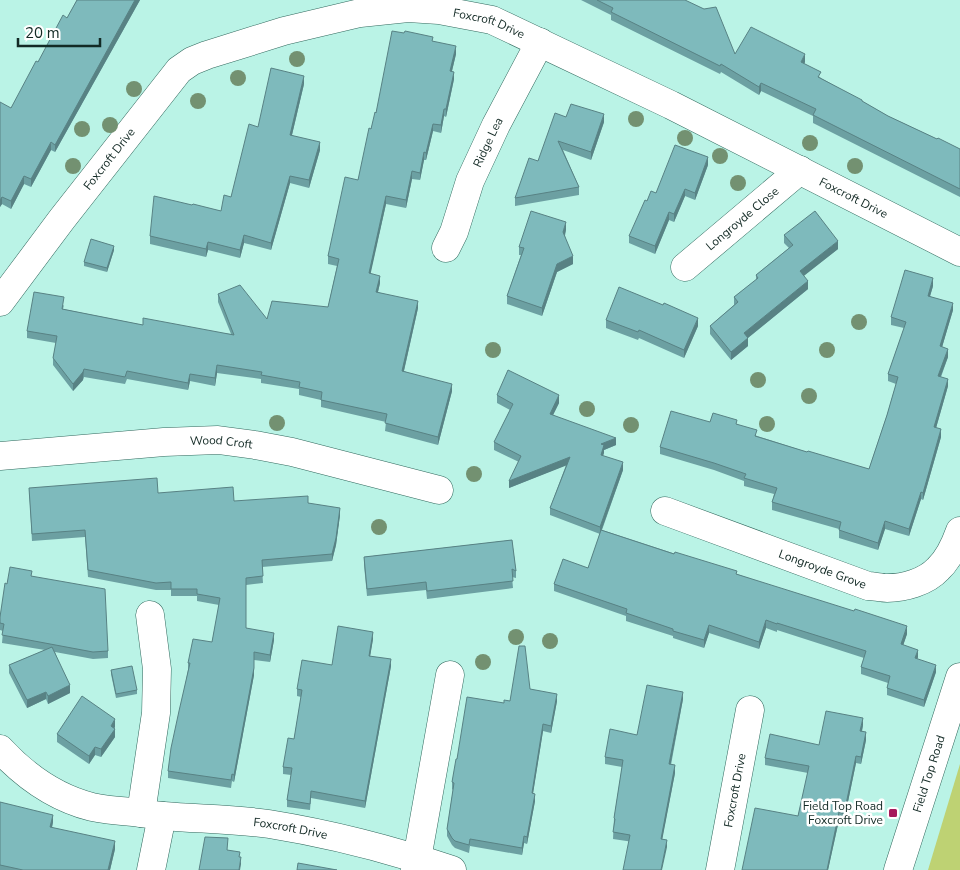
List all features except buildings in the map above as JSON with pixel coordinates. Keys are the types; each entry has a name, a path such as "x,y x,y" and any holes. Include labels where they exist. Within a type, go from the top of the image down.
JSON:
{"street":[{"name":"Foxcroft Drive","path":"0,302 62,219 179,70 192,61 207,55 284,31 360,13 408,8 439,10 492,20 672,105 960,252"},
{"name":"Ridge Lea","path":"446,248 454,232 470,181 496,125 540,42"},
{"name":"Longroyde Close","path":"685,267 800,170"},
{"name":"Wood Croft","path":"0,456 164,442 218,440 292,452 439,490"},
{"name":"Longroyde Grove","path":"665,511 868,586 887,588 902,587 915,583 938,570 951,552 960,531"},
{"path":"150,615 157,669 151,870"},
{"path":"416,864 450,675"},
{"name":"Field Top Road","path":"898,870 955,716 960,677"},
{"name":"Foxcroft Drive","path":"720,870 750,710"},
{"name":"Foxcroft Drive","path":"0,749 28,776 58,794 92,806 152,814 268,824 343,839 416,864 452,870"}],"green space":[{"path":"960,764 960,870 928,870"}],"place":[{"name":"Field Top Road Foxcroft Drive","path":"893,813"}]}
